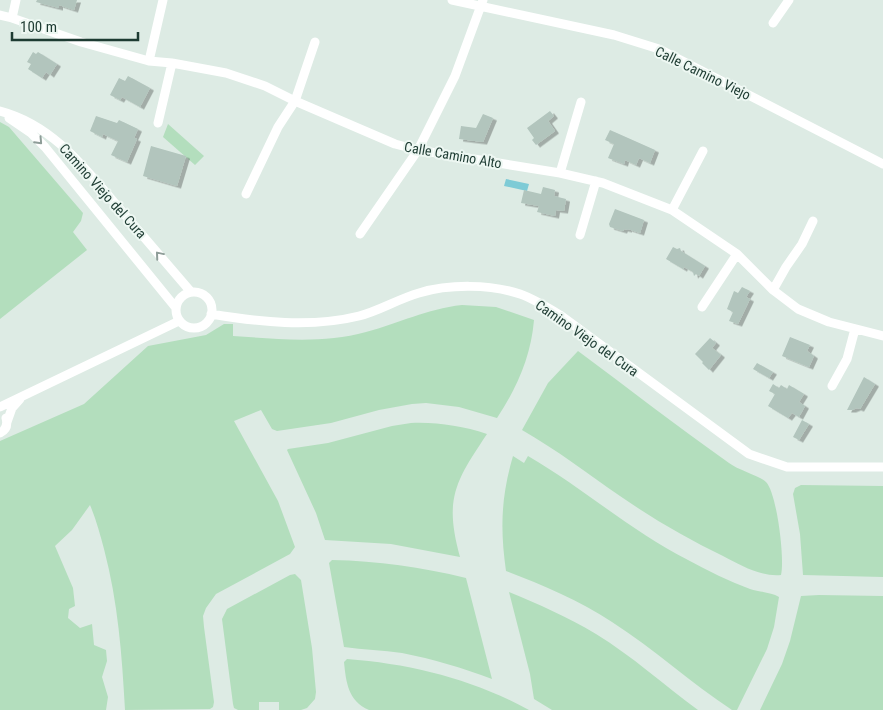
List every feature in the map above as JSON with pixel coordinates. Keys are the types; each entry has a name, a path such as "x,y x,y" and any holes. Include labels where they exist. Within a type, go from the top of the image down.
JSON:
{"street":[{"path":"12,18 16,0"},
{"path":"149,61 163,0"},
{"name":"Calle Camino Viejo","path":"452,0 481,3 614,35 659,50 883,164"},
{"path":"773,23 789,0"},
{"path":"360,234 418,150 455,76 481,3"},
{"name":"Calle Camino Alto","path":"0,15 80,42 149,61 172,63 226,73 264,86 395,144 418,150 560,173 596,181 672,210 737,254 773,290 798,309 829,322 883,336"},
{"path":"246,194 278,127 295,101 315,42"},
{"path":"158,123 172,63"},
{"path":"560,173 581,102"},
{"name":"Camino Viejo del Cura","path":"0,112 15,115 56,139 80,162 191,292"},
{"name":"Camino Viejo del Cura","path":"0,112 31,133 45,147 176,308"},
{"path":"672,210 703,151"},
{"path":"580,235 596,181"},
{"path":"773,290 802,244 813,221"},
{"path":"702,308 737,254"},
{"name":"Camino Viejo del Cura","path":"212,314 266,321 314,323 359,316 420,292 459,287 489,287 520,294 541,303 560,315 749,454 787,467 883,467"},
{"path":"191,292 204,296 209,300 212,307 212,314 204,326 197,328 184,326 178,321 176,314 178,300 191,292"},
{"path":"7,422 4,413 0,409 178,321"},
{"path":"832,386 846,359 855,328"},
{"path":"0,433 4,430 12,408 21,397"}],"green space":[{"path":"0,122 9,127 83,213 81,221 73,232 87,250 0,319"},
{"path":"168,124 204,156 195,165 163,137"},
{"path":"462,305 496,307 534,320 530,346 522,371 511,395 497,418 459,407 426,403 379,410 331,423 277,431 272,429 261,410 234,421 278,501 295,547 290,554 216,594 206,608 203,616 214,702 213,707 210,709 125,710 121,649 113,589 96,521 90,505 72,530 55,546 73,588 75,606 69,609 68,618 80,628 92,624 94,645 106,650 107,661 102,677 108,697 106,710 0,710 0,441 84,404 148,346 206,335 224,324 233,324 233,336 300,340 349,336 425,313"},
{"path":"578,351 729,463 766,482 774,499 777,512 782,556 781,575 751,570 684,536 632,504 522,430 548,383"},
{"path":"411,423 450,425 487,434 460,479 453,505 455,537 460,557 391,544 325,540 316,513 287,450 328,443 392,426"},
{"path":"513,456 524,463 528,456 548,468 667,549 742,586 779,597 774,627 767,649 737,710 732,710 717,700 628,632 599,614 560,594 506,571 502,527 506,485"},
{"path":"801,485 883,486 883,577 803,575 800,534 793,494 795,488"},
{"path":"332,560 399,565 466,578 492,679 414,655 344,647 329,563"},
{"path":"295,574 301,580 312,648 315,699 307,708 301,710 279,710 279,702 259,702 259,710 238,710 234,708 233,704 222,619 227,609"},
{"path":"509,592 564,616 596,634 635,661 698,710 552,710 534,699 530,674"},
{"path":"801,596 883,596 883,710 760,710 782,664 790,641"},
{"path":"347,659 395,665 441,675 486,690 529,710 369,710 357,702 349,690 344,662"}],"water":[{"path":"506,179 529,184 527,191 504,186"}],"building":[{"path":"37,0 77,0 74,10 59,5 59,8 36,2"},
{"path":"33,52 36,54 38,52 57,64 50,75 46,72 42,78 28,69 31,64 27,62"},
{"path":"128,76 150,88 140,107 122,97 120,100 110,95 119,78 125,81"},
{"path":"550,111 554,116 548,121 555,131 536,145 532,140 534,138 527,128"},
{"path":"483,114 493,118 483,142 459,139 461,126 476,128"},
{"path":"96,116 117,123 119,120 138,129 134,138 137,139 127,162 111,155 118,141 103,134 102,137 90,131"},
{"path":"610,130 655,150 650,163 639,158 636,165 625,160 624,164 608,158 614,144 605,140"},
{"path":"151,146 186,156 177,186 143,176"},
{"path":"543,187 555,190 554,196 566,199 564,211 556,210 555,216 537,212 539,206 521,203 524,190 541,194"},
{"path":"615,209 644,220 640,233 628,229 623,231 610,227 609,224"},
{"path":"673,247 680,248 681,251 705,266 699,276 696,274 694,276 693,272 684,267 683,269 666,259"},
{"path":"742,287 750,291 746,297 750,299 738,324 729,321 733,312 727,309 734,291 738,293"},
{"path":"790,337 810,345 807,351 814,356 809,367 782,356"},
{"path":"710,338 716,343 712,348 721,355 709,370 695,354"},
{"path":"757,363 773,372 769,378 753,369"},
{"path":"864,377 875,384 860,409 847,410"},
{"path":"773,384 779,388 781,385 787,389 789,385 804,394 799,402 805,406 799,417 792,413 788,418 768,406 775,394 769,391"},
{"path":"802,420 809,424 799,440 793,437"}]}
